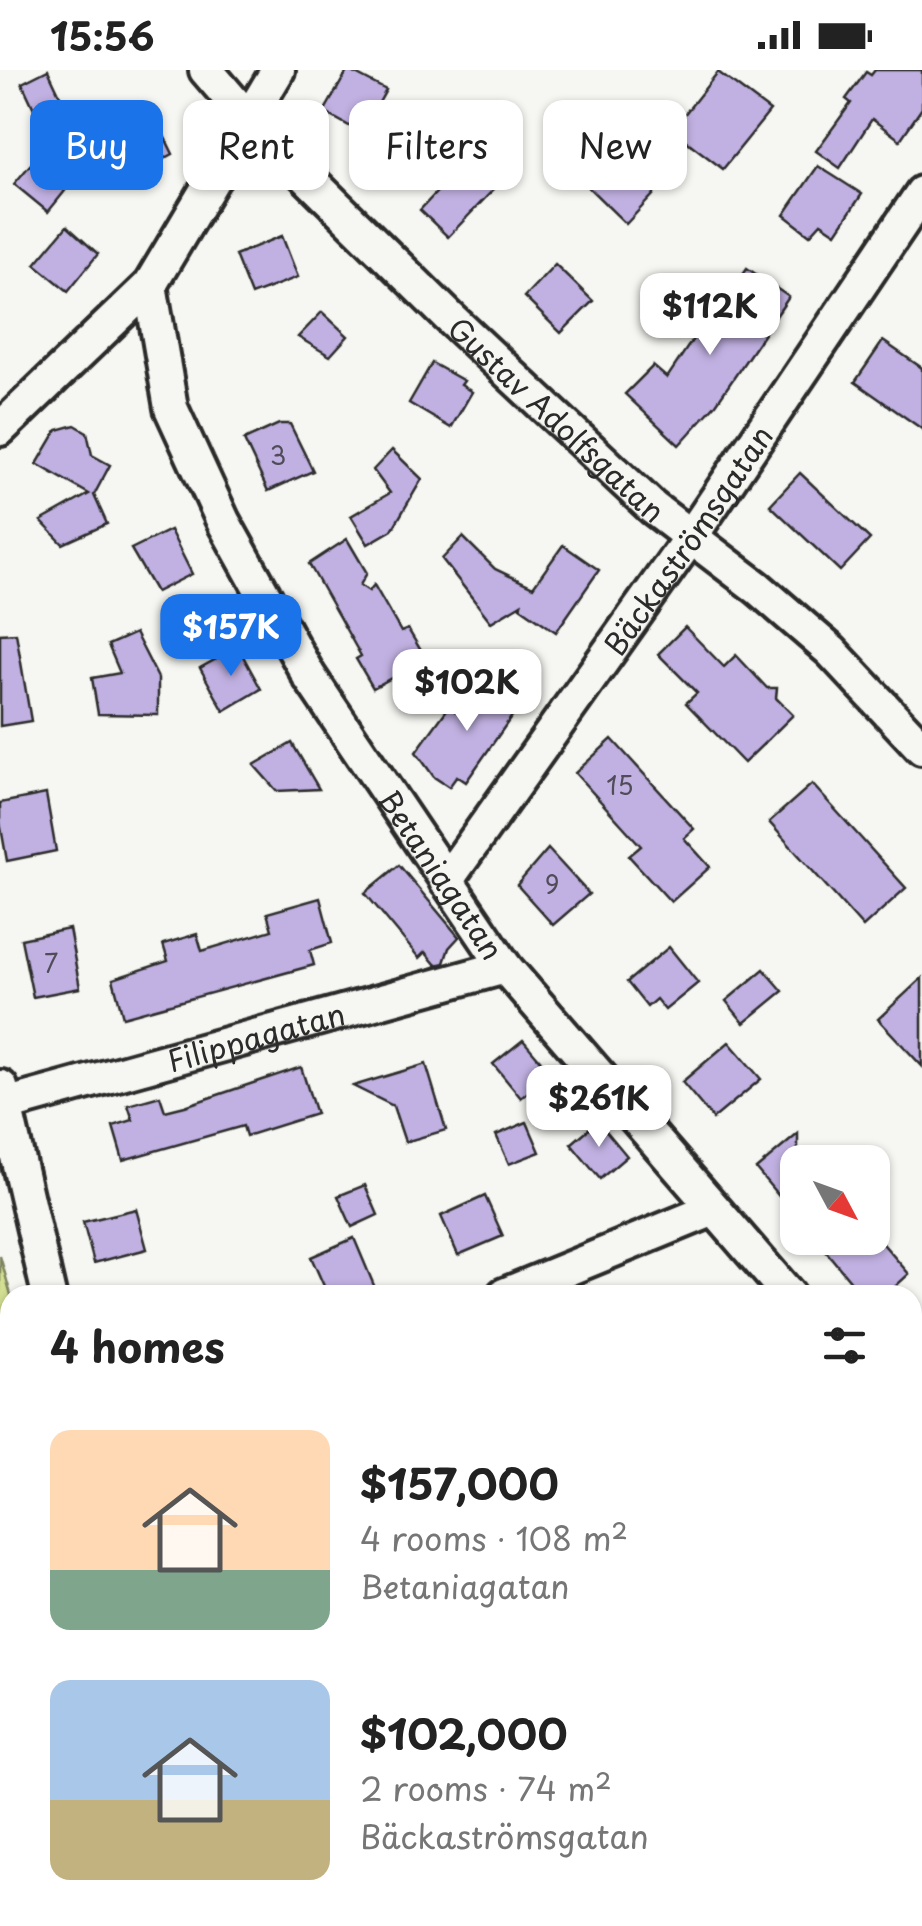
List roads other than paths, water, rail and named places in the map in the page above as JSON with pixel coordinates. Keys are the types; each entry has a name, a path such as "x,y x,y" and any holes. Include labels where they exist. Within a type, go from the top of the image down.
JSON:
{"street":[{"name":"Gustav Adolfsgatan","path":"206,70 232,100"},
{"path":"261,100 278,70"},
{"path":"0,429 150,285 207,190"},
{"name":"Gustav Adolfsgatan","path":"320,190 448,317 653,508 758,588 831,651 922,748"},
{"name":"Bäckaströmsgatan","path":"446,881 690,538 922,192"},
{"name":"Betaniagatan","path":"150,285 171,408 223,522 309,676 505,967 780,1285"},
{"name":"Filippagatan","path":"2,1094 505,967"},
{"path":"2,1094 47,1285"},
{"path":"528,1285 714,1209"}]}
